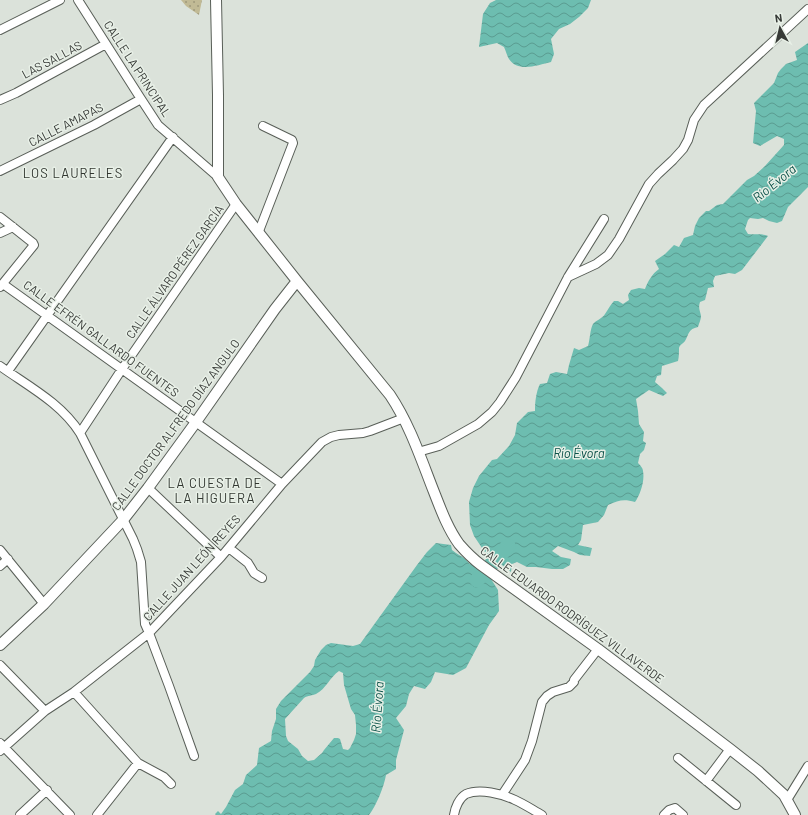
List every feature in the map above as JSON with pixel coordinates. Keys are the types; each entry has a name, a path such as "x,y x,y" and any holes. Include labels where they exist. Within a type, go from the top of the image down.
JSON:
{"street":[{"path":"0,30 60,0"},
{"name":"CALLE LA PRINCIPAL","path":"78,0 160,127 218,177"},
{"path":"216,0 218,177"},
{"path":"568,277 596,264 608,255 619,240 649,184 683,149 688,140 694,120 704,105 808,9"},
{"name":"LAS SALLAS","path":"0,100 106,44"},
{"name":"CALLE AMAPAS","path":"0,171 94,125 141,99"},
{"path":"259,231 294,143 292,140 263,126"},
{"path":"8,371 173,137"},
{"name":"CALLE EDUARDO RODRÍGUEZ VILLAVERDE","path":"218,177 236,204 390,395 404,418 446,521 453,535 467,553 481,565 598,649 730,748 784,795 795,815"},
{"name":"CALLE ÁLVARO PÉREZ GARCÍA","path":"80,433 122,369 236,204"},
{"path":"0,217 34,244 2,286"},
{"path":"418,452 439,446 478,424 492,412 500,402 516,377 568,277 604,219"},
{"path":"0,234 14,227"},
{"name":"CALLE DOCTOR ALFREDO DÍAZ ANGULO","path":"0,645 44,604 123,520 148,488 275,309 297,281"},
{"name":"CALLE EFRÉN GALLARDO FUENTES","path":"2,286 122,369 282,484"},
{"path":"0,366 50,401 69,419 80,433 135,544 141,562 145,624 194,756"},
{"name":"CALLE JUAN LEÓN REYES","path":"1,747 45,711 74,692 149,633 221,557 282,484 322,442 326,439 339,435 370,431 404,418"},
{"path":"148,488 221,557"},
{"path":"229,548 246,561 254,573 262,578"},
{"path":"0,550 44,604"},
{"path":"0,566 8,559"},
{"path":"502,795 526,760 542,702 553,692 569,687 598,649"},
{"path":"0,666 45,711"},
{"path":"74,692 138,763 164,777 170,784"},
{"path":"1,747 47,790 70,815"},
{"path":"706,781 730,748"},
{"path":"678,758 736,805"},
{"path":"97,815 138,763"},
{"path":"787,800 808,766"},
{"path":"20,815 47,790"},
{"path":"454,815 459,802 465,795 476,792 502,795 516,800 542,815"},
{"path":"664,815 669,810 675,808 684,815"}],"shaded area":[{"path":"181,0 202,0 199,15 186,6"}],"water":[{"path":"496,0 591,0 588,8 579,17 570,24 559,29 551,39 554,54 551,62 523,67 513,63 508,58 504,47 497,43 479,47 483,14 490,3"},
{"name":"Río Évora","path":"808,43 808,187 788,207 782,221 777,223 763,218 750,218 748,220 745,229 748,234 768,236 742,270 735,274 729,273 715,276 713,281 714,287 708,288 705,300 700,302 699,307 701,317 698,327 691,330 685,341 679,347 678,361 662,366 661,375 657,376 655,382 667,393 663,396 649,390 636,399 639,424 644,432 643,441 646,443 644,450 640,454 638,463 642,469 643,479 642,488 637,499 635,502 622,500 608,505 604,515 598,522 583,525 581,540 578,545 592,548 590,556 580,555 558,546 552,551 561,557 571,559 570,565 563,569 527,567 517,562 512,564 511,572 484,551 474,536 470,525 469,502 473,488 479,476 492,460 497,459 509,446 515,435 517,423 528,412 535,411 536,397 540,384 547,383 550,374 556,372 567,374 574,348 579,350 588,346 593,324 604,316 611,304 614,301 618,301 623,304 629,300 628,295 631,290 639,288 645,289 650,278 659,269 655,261 674,245 679,247 684,238 693,235 699,218 706,211 709,211 717,205 723,204 747,180 765,166 784,145 784,139 777,136 760,146 753,143 756,111 754,103 774,83 778,73 786,64 797,60 795,52"},
{"name":"Río Évora","path":"436,543 451,545 452,550 470,564 476,566 491,579 498,590 499,611 489,625 466,668 453,675 435,672 431,682 425,689 414,686 409,694 406,706 396,718 404,730 396,760 396,769 386,775 379,796 369,815 216,815 215,814 218,811 221,814 235,790 243,784 246,775 257,765 259,748 271,741 272,731 276,719 276,709 281,701 310,672 321,650 326,645 331,643 353,646 360,644 427,552","holes":["339,671 343,673 344,685 351,709 355,715 356,734 354,740 348,750 343,749 340,739 334,738 322,753 314,760 308,761 302,756 298,749 288,741 286,736 285,719 304,698 319,692"]}],"waterway":[{"name":"Río Évora","path":"477,580 508,546"}],"district":[{"name":"LOS LAURELES","path":"73,173"},
{"name":"LA CUESTA DE LA HIGUERA","path":"215,490"}]}
